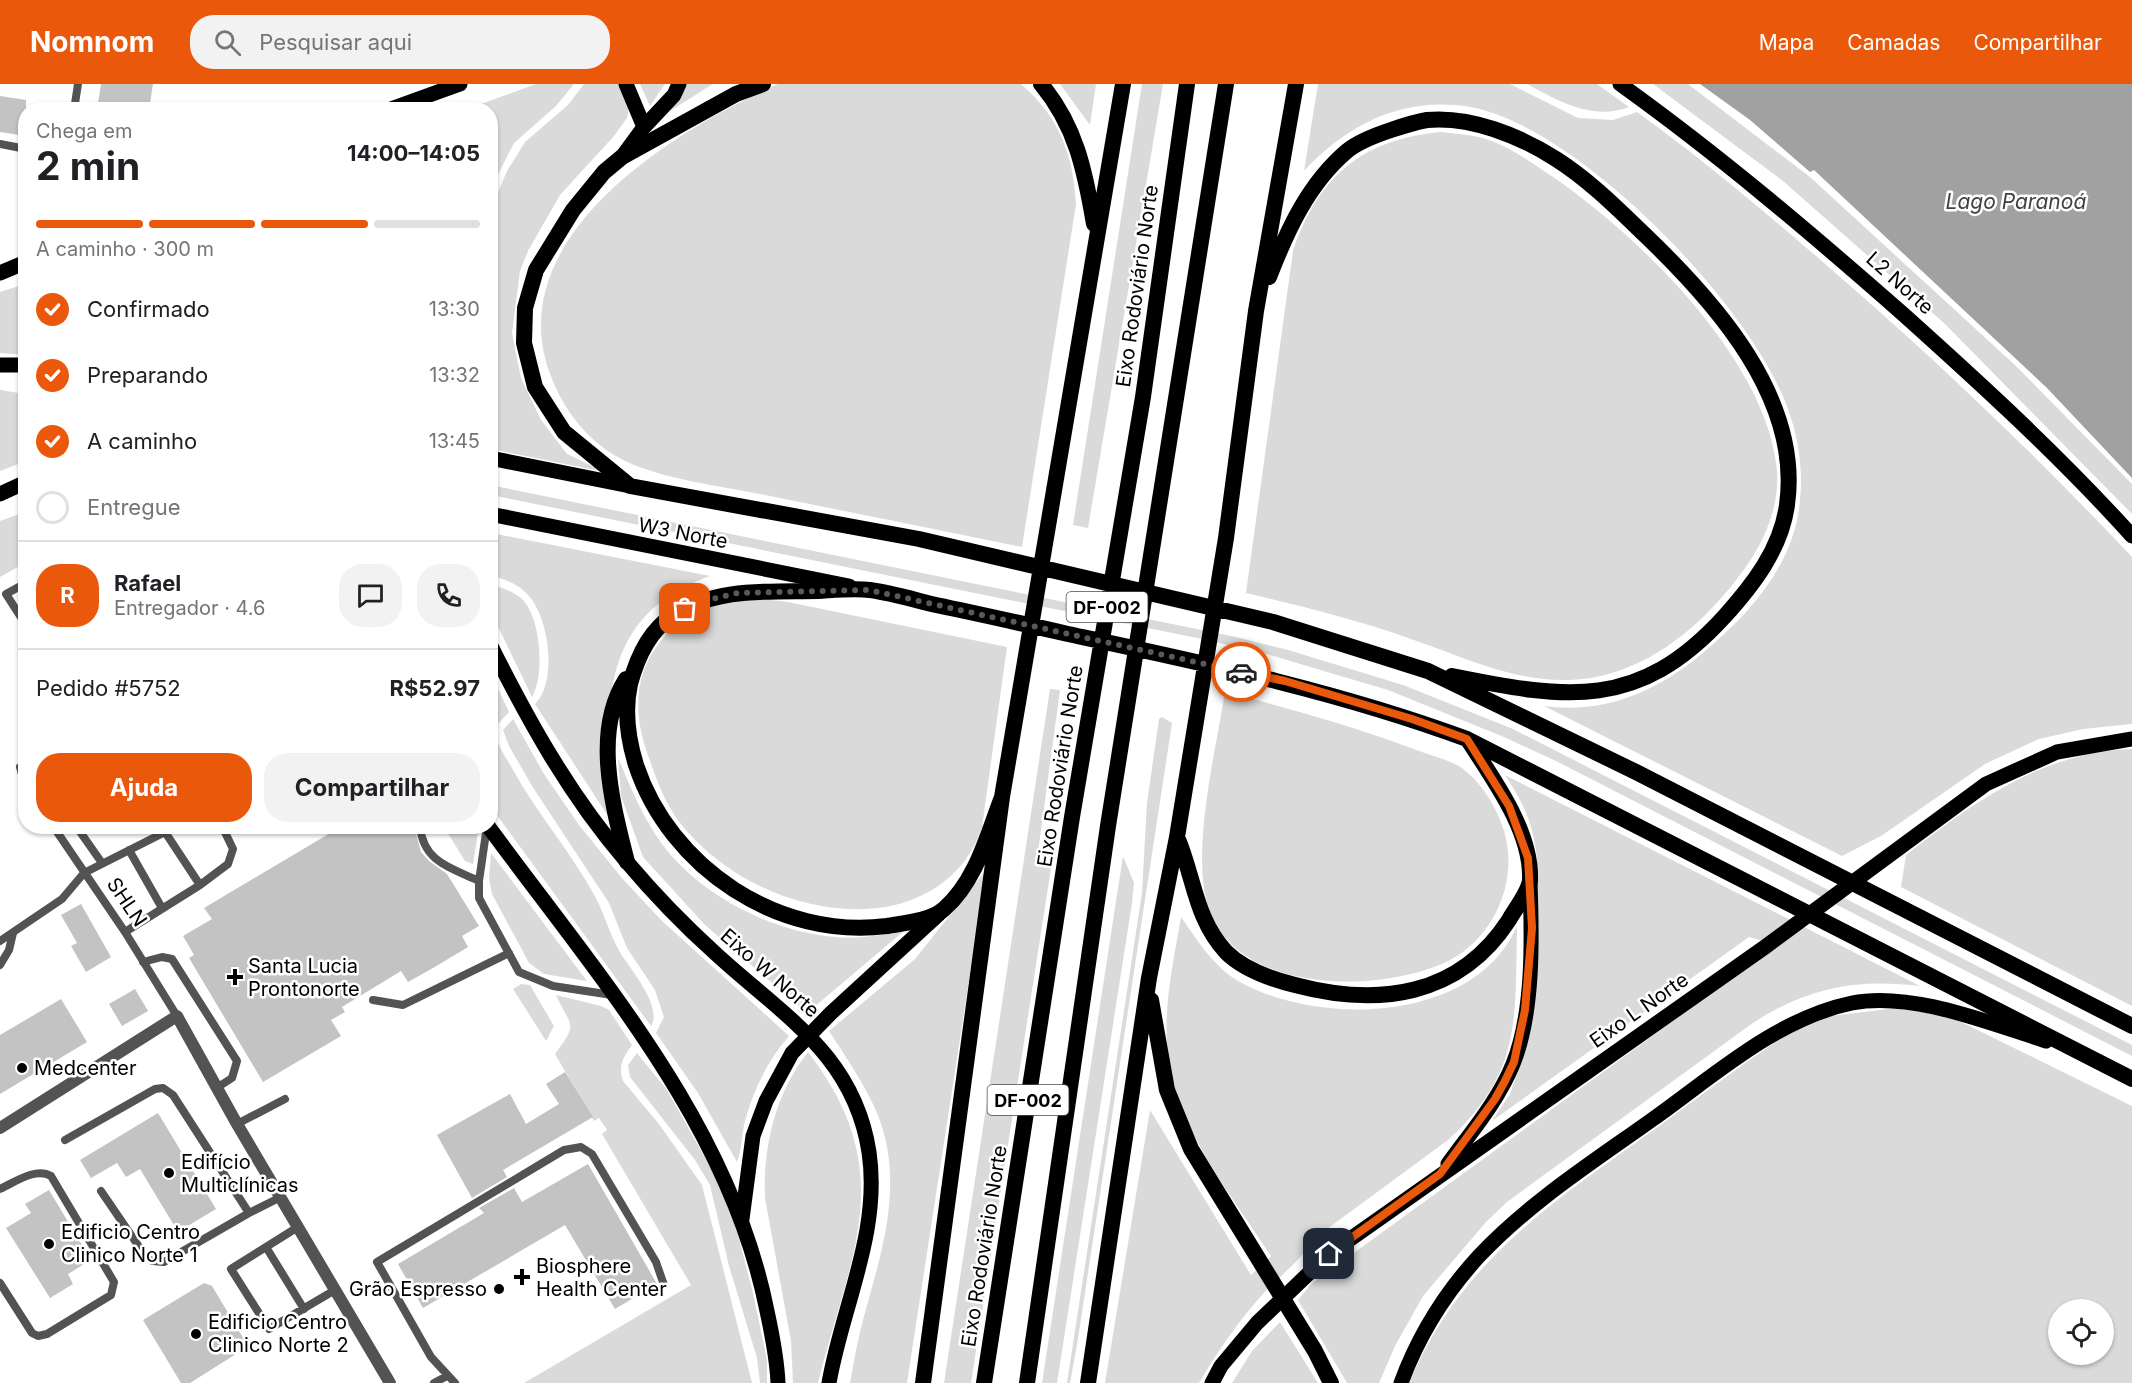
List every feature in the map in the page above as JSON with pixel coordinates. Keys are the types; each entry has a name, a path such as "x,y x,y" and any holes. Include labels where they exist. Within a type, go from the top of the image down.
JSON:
{"highway":[{"path":"763,84 736,94 622,158 604,172 573,210 536,270 525,308 524,343 535,387 564,432 630,486 919,539 1273,622 1428,671 1528,691 1580,694 1634,682 1679,659 1710,631 1757,578 1780,530 1788,503 1786,453 1780,420 1755,368 1733,335 1706,299 1611,201 1557,159 1508,134 1482,126 1427,120 1376,135 1348,150 1318,181 1298,212 1256,311"},
{"path":"1041,84 1067,121 1076,140 1085,170 1096,237"},
{"path":"923,1383 1002,797 1123,84"},
{"name":"Eixo Rodoviário Norte","path":"984,1383 1072,818 1143,397 1187,84"},
{"name":"DF-002","path":"1026,1383 1108,826 1226,84"},
{"path":"1088,1383 1149,978 1177,837 1192,732 1227,538 1256,311 1296,84"},
{"path":"627,862 613,806 609,750 617,692 648,641 660,626 670,616 699,602 737,593 869,590 1285,681 1412,719 1467,739 2132,1079"},
{"path":"636,664 627,696 631,747 643,787 656,813 684,849 714,876 773,911 813,923 847,928 904,923 941,913 964,888 980,855 1002,797"},
{"path":"1428,671 1636,772 2132,1026"},
{"path":"1177,837 1189,869 1191,885 1202,918 1229,955 1252,971 1284,983 1332,993 1390,994 1415,991 1448,978 1483,952 1499,935 1530,882 1528,858 1509,806 1467,739"},
{"path":"1149,978 1167,1090 1191,1149 1301,1327 1331,1383"}],"main road":[{"path":"410,102 460,84"},
{"path":"626,84 644,127"},
{"path":"622,158 644,127 674,96 679,84"},
{"name":"L2 Norte","path":"1620,84 1726,164 1841,259 1961,366 2087,486 2132,536"},
{"path":"0,273 18,265"},
{"path":"0,365 18,365"},
{"name":"W3 Norte","path":"498,460 630,486"},
{"path":"0,494 18,486"},
{"name":"W3 Norte","path":"498,516 869,590"},
{"name":"Eixo W Norte","path":"498,660 522,708 561,774 594,823 627,862 715,953 802,1027 829,1057 856,1103 869,1152 870,1196 863,1253 829,1383"},
{"name":"Eixo L Norte","path":"1212,1383 1221,1366 1257,1323 1329,1254 1765,947 1986,784 2017,768 2057,752 2132,739"},
{"path":"494,834 664,1066 688,1107 742,1219 759,1268 778,1383"},
{"path":"1440,1174 1495,1099 1514,1062 1525,1010 1532,928 1530,882"},
{"path":"742,1219 753,1136 766,1101 792,1053 831,1013 941,913"},
{"path":"1401,1383 1421,1336 1437,1311 1477,1258 1503,1232 1563,1183 1755,1046 1799,1020 1853,1003 1881,1000 1964,1016 2071,1048"}],"street":[{"name":"SHLN","path":"177,1016 237,1124 390,1383"},
{"path":"0,1128 177,1016"}],"lane":[{"path":"75,102 78,84"},
{"path":"0,144 18,147"},
{"path":"18,588 3,596 18,615"},
{"path":"58,834 84,873 161,834"},
{"path":"82,834 102,863"},
{"path":"166,834 200,885"},
{"path":"124,932 200,885 228,864 234,849 226,834"},
{"path":"421,834 435,861 478,881"},
{"path":"487,834 478,881 479,898 519,972 553,986 612,995"},
{"path":"129,849 162,908"},
{"name":"SHLN","path":"0,941 62,899 84,873 177,1016"},
{"path":"0,965 9,950 13,933"},
{"path":"374,1000 403,1005 509,953"},
{"path":"143,962 162,957 172,959 237,1061 232,1078 218,1087"},
{"path":"65,1140 155,1089 163,1089 172,1095 249,1213"},
{"path":"237,1124 285,1099"},
{"path":"455,1383 431,1357 378,1262 564,1150 581,1147 592,1154 656,1262 664,1285"},
{"path":"0,1189 36,1173 44,1172 51,1176 114,1282 111,1295 47,1334 38,1336 32,1333 0,1283"},
{"path":"101,1191 146,1257 153,1261 164,1262 280,1197"},
{"path":"298,1227 231,1269 269,1329 335,1290"},
{"path":"266,1247 304,1309"},
{"path":"434,1383 447,1376"}],"shaded area":[{"path":"536,84 574,84 556,106 514,143 498,174 498,102 486,102"},
{"path":"584,84 619,84 629,108 627,118 614,136 560,195 528,251 520,271 512,333 521,378 541,420 567,454 605,472 498,450 498,192 507,171 525,142 568,105"},
{"path":"640,84 665,84 650,106"},
{"path":"684,84 713,84 670,111"},
{"path":"778,84 1021,84 1046,110 1055,124 1068,153 1076,204 1022,547 650,471 620,458 595,441 574,419 558,393 552,379 541,328 548,281 571,237 604,197 645,161 690,130"},
{"path":"1060,84 1096,84 1090,125"},
{"path":"1142,84 1163,84 1088,528 1073,525"},
{"path":"1318,84 1510,84 1578,118 1613,120 1637,112 1709,166 1824,263 1943,369 2058,480 2132,557 2132,724 2083,729 2039,739 1985,764 1881,836 1842,856 1544,706 1568,708 1591,706 1613,702 1655,686 1675,674 1712,645 1758,598 1782,562 1797,521 1801,469 1791,418 1773,375 1743,328 1705,278 1660,230 1611,186 1562,149 1514,122 1470,107 1423,106 1400,110 1359,127 1321,154 1304,171"},
{"path":"1527,84 1597,84 1629,107 1602,112 1589,110 1551,97"},
{"path":"1653,84 1688,84 1810,177 2016,366 2132,484 2132,514 1944,323 1783,181"},
{"path":"1441,132 1480,137 1508,149 1553,177 1623,232 1694,304 1750,386 1768,428 1777,470 1777,490 1767,528 1759,545 1725,594 1698,622 1666,647 1630,667 1591,678 1549,680 1528,677 1488,666 1368,625 1246,593 1293,251 1303,225 1330,182 1366,153 1388,143 1413,136"},
{"path":"18,286 18,354 0,353 0,292"},
{"path":"0,390 18,393 18,464 0,471"},
{"path":"498,487 1236,637 1288,650 1403,685 1513,729 2132,1045 2132,1056 1556,761 1504,737 1388,690 1267,654 498,496"},
{"path":"18,515 18,567 0,577 0,521"},
{"path":"498,534 710,576 672,594 645,617 627,643 616,673 610,706 608,816 535,704 547,680 546,633 535,605 528,595 498,577"},
{"path":"498,587 521,598 533,618 537,631 540,661 539,675 532,697 498,627"},
{"path":"746,597 788,602 1007,647 982,827 969,855 960,867 937,887 895,905 865,909 834,908 803,902 773,892 744,878 695,840 675,816 657,780 640,728 638,698 644,669 660,642 688,614 705,607"},
{"path":"498,689 509,712 498,724"},
{"path":"1050,689 1060,690 1036,867 1054,849 971,1383 944,1383"},
{"path":"1225,691 1388,740 1457,765 1473,778 1487,794 1497,813 1508,850 1508,868 1500,905 1480,937 1450,960 1423,971 1390,978 1355,981 1320,980 1286,974 1255,961 1230,943 1212,917 1205,894 1202,867 1210,775"},
{"path":"1162,717 1172,723 1077,1345 1070,1383 1067,1383 1142,893 1147,803 1159,719"},
{"path":"513,719 544,774 579,825 621,877 661,920 789,1036 767,1067 751,1101 737,1162 698,1093 656,1033 664,1017 655,990 627,948 609,903 532,786 509,746 503,730"},
{"path":"498,740 521,784 583,875 596,899 621,954 649,999 654,1018 651,1026 498,817"},
{"path":"2132,749 2132,1006 1901,887 1906,855 1957,816 1984,799 2011,783 2068,759 2099,752"},
{"path":"618,758 643,813 662,844 678,863 717,895 763,919 812,934 853,937 904,931 807,1013 705,925 643,857 621,796"},
{"path":"1505,775 1920,986 1874,984 1831,989 1791,1002 1750,1025 1507,1202 1486,1222 1423,1296 1395,1346 1379,1383 1347,1383 1298,1300 1311,1284 1778,945 1749,937 1492,1121 1510,1094 1527,1046 1537,858 1527,814"},
{"path":"448,834 478,834 473,864 465,861"},
{"path":"491,853 587,981 544,974 529,963 492,894 489,878"},
{"path":"1123,856 1134,883 1132,903 1057,1383 1042,1383"},
{"path":"986,870 907,1383 850,1383 888,1218 890,1168 879,1118 869,1095 829,1031 915,959"},
{"path":"1181,917 1213,960 1238,981 1272,996 1310,1005 1351,1009 1392,1007 1432,998 1467,982 1496,958 1517,926 1516,989 1510,1043 1502,1067 1490,1091 1472,1115 1448,1140 1312,1240 1295,1263 1245,1316 1199,1383 1105,1383 1150,1110 1251,1275 1271,1256 1221,1182 1191,1130 1171,1074 1167,1045 1167,1013"},
{"path":"521,984 530,985 554,1026 546,1041 513,989"},
{"path":"556,995 609,1010 632,1045 622,1062 623,1081 659,1124 702,1185 752,1383 524,1383 691,1285 602,1134 607,1130 599,1118 594,1121 555,1054 570,1030 569,1020"},
{"path":"1896,1008 1929,1012 1955,1019 2132,1106 2132,1383 1409,1383 1430,1341 1454,1303 1481,1270 1511,1240 1577,1185 1787,1034 1831,1016"},
{"path":"808,1052 836,1096 853,1137 860,1176 860,1214 843,1294 818,1383 793,1383 791,1341 765,1198 765,1179 769,1140 779,1103 787,1085"},
{"path":"637,1053 667,1090 718,1181 738,1235 753,1293 767,1360 767,1383 760,1383 757,1358 729,1266 710,1185 695,1160 630,1077 628,1065"},
{"path":"1280,1322 1318,1383 1232,1383 1252,1351"}],"water":[{"name":"Lago Paranoá","path":"1700,84 2132,84 2132,478 2047,388 1814,170 1810,172 1750,120"}],"building":[{"path":"101,84 153,84 150,102 98,102"},
{"path":"0,96 26,100 26,102 18,102 18,135 0,132"},
{"path":"329,834 416,834 421,852 447,874 479,926 462,936 468,947 433,968 408,982 401,971 342,1007 345,1012 331,1020 341,1036 263,1082 189,958 194,955 183,936 212,919 204,908"},
{"path":"81,904 111,957 86,972 71,946 77,943 61,915"},
{"path":"135,989 148,1011 122,1026 109,1004"},
{"name":"Medcenter","path":"61,999 87,1042 0,1094 0,1035"},
{"path":"565,1072 593,1117 503,1170 507,1177 472,1198 437,1135 510,1094 526,1124 559,1104 546,1084"},
{"name":"Edifício Multiclínicas","path":"158,1113 216,1209 178,1232 140,1169 126,1177 117,1163 91,1178 80,1160"},
{"path":"588,1164 657,1284 615,1309 565,1225 423,1308 398,1264 484,1213 479,1208 514,1188 522,1202"},
{"name":"Edificio Centro Clinico Norte 1","path":"49,1190 91,1260 68,1274 73,1284 50,1298 6,1228 31,1213 25,1204"},
{"name":"Edificio Centro Clinico Norte 2","path":"204,1283 212,1286 245,1341 244,1349 190,1383 181,1383 143,1320"}],"way so far":[{"path":"685,609 699,602 737,593 869,590 1241,672"}],"place":[{"name":"Santa Lucia Prontonorte","path":"235,977"},
{"name":"Medcenter","path":"22,1068"},
{"name":"Edifício Multiclínicas","path":"169,1173"},
{"name":"Edificio Centro Clinico Norte 1","path":"49,1244"},
{"name":"Biosphere Health Center","path":"522,1277"},
{"name":"Grão Espresso","path":"499,1289"},
{"name":"Edificio Centro Clinico Norte 2","path":"196,1334"}],"route":[{"path":"1241,672 1285,681 1412,719 1467,739 1509,806 1528,858 1532,928 1525,1010 1514,1062 1505,1081 1495,1099 1440,1174 1329,1254"}]}
